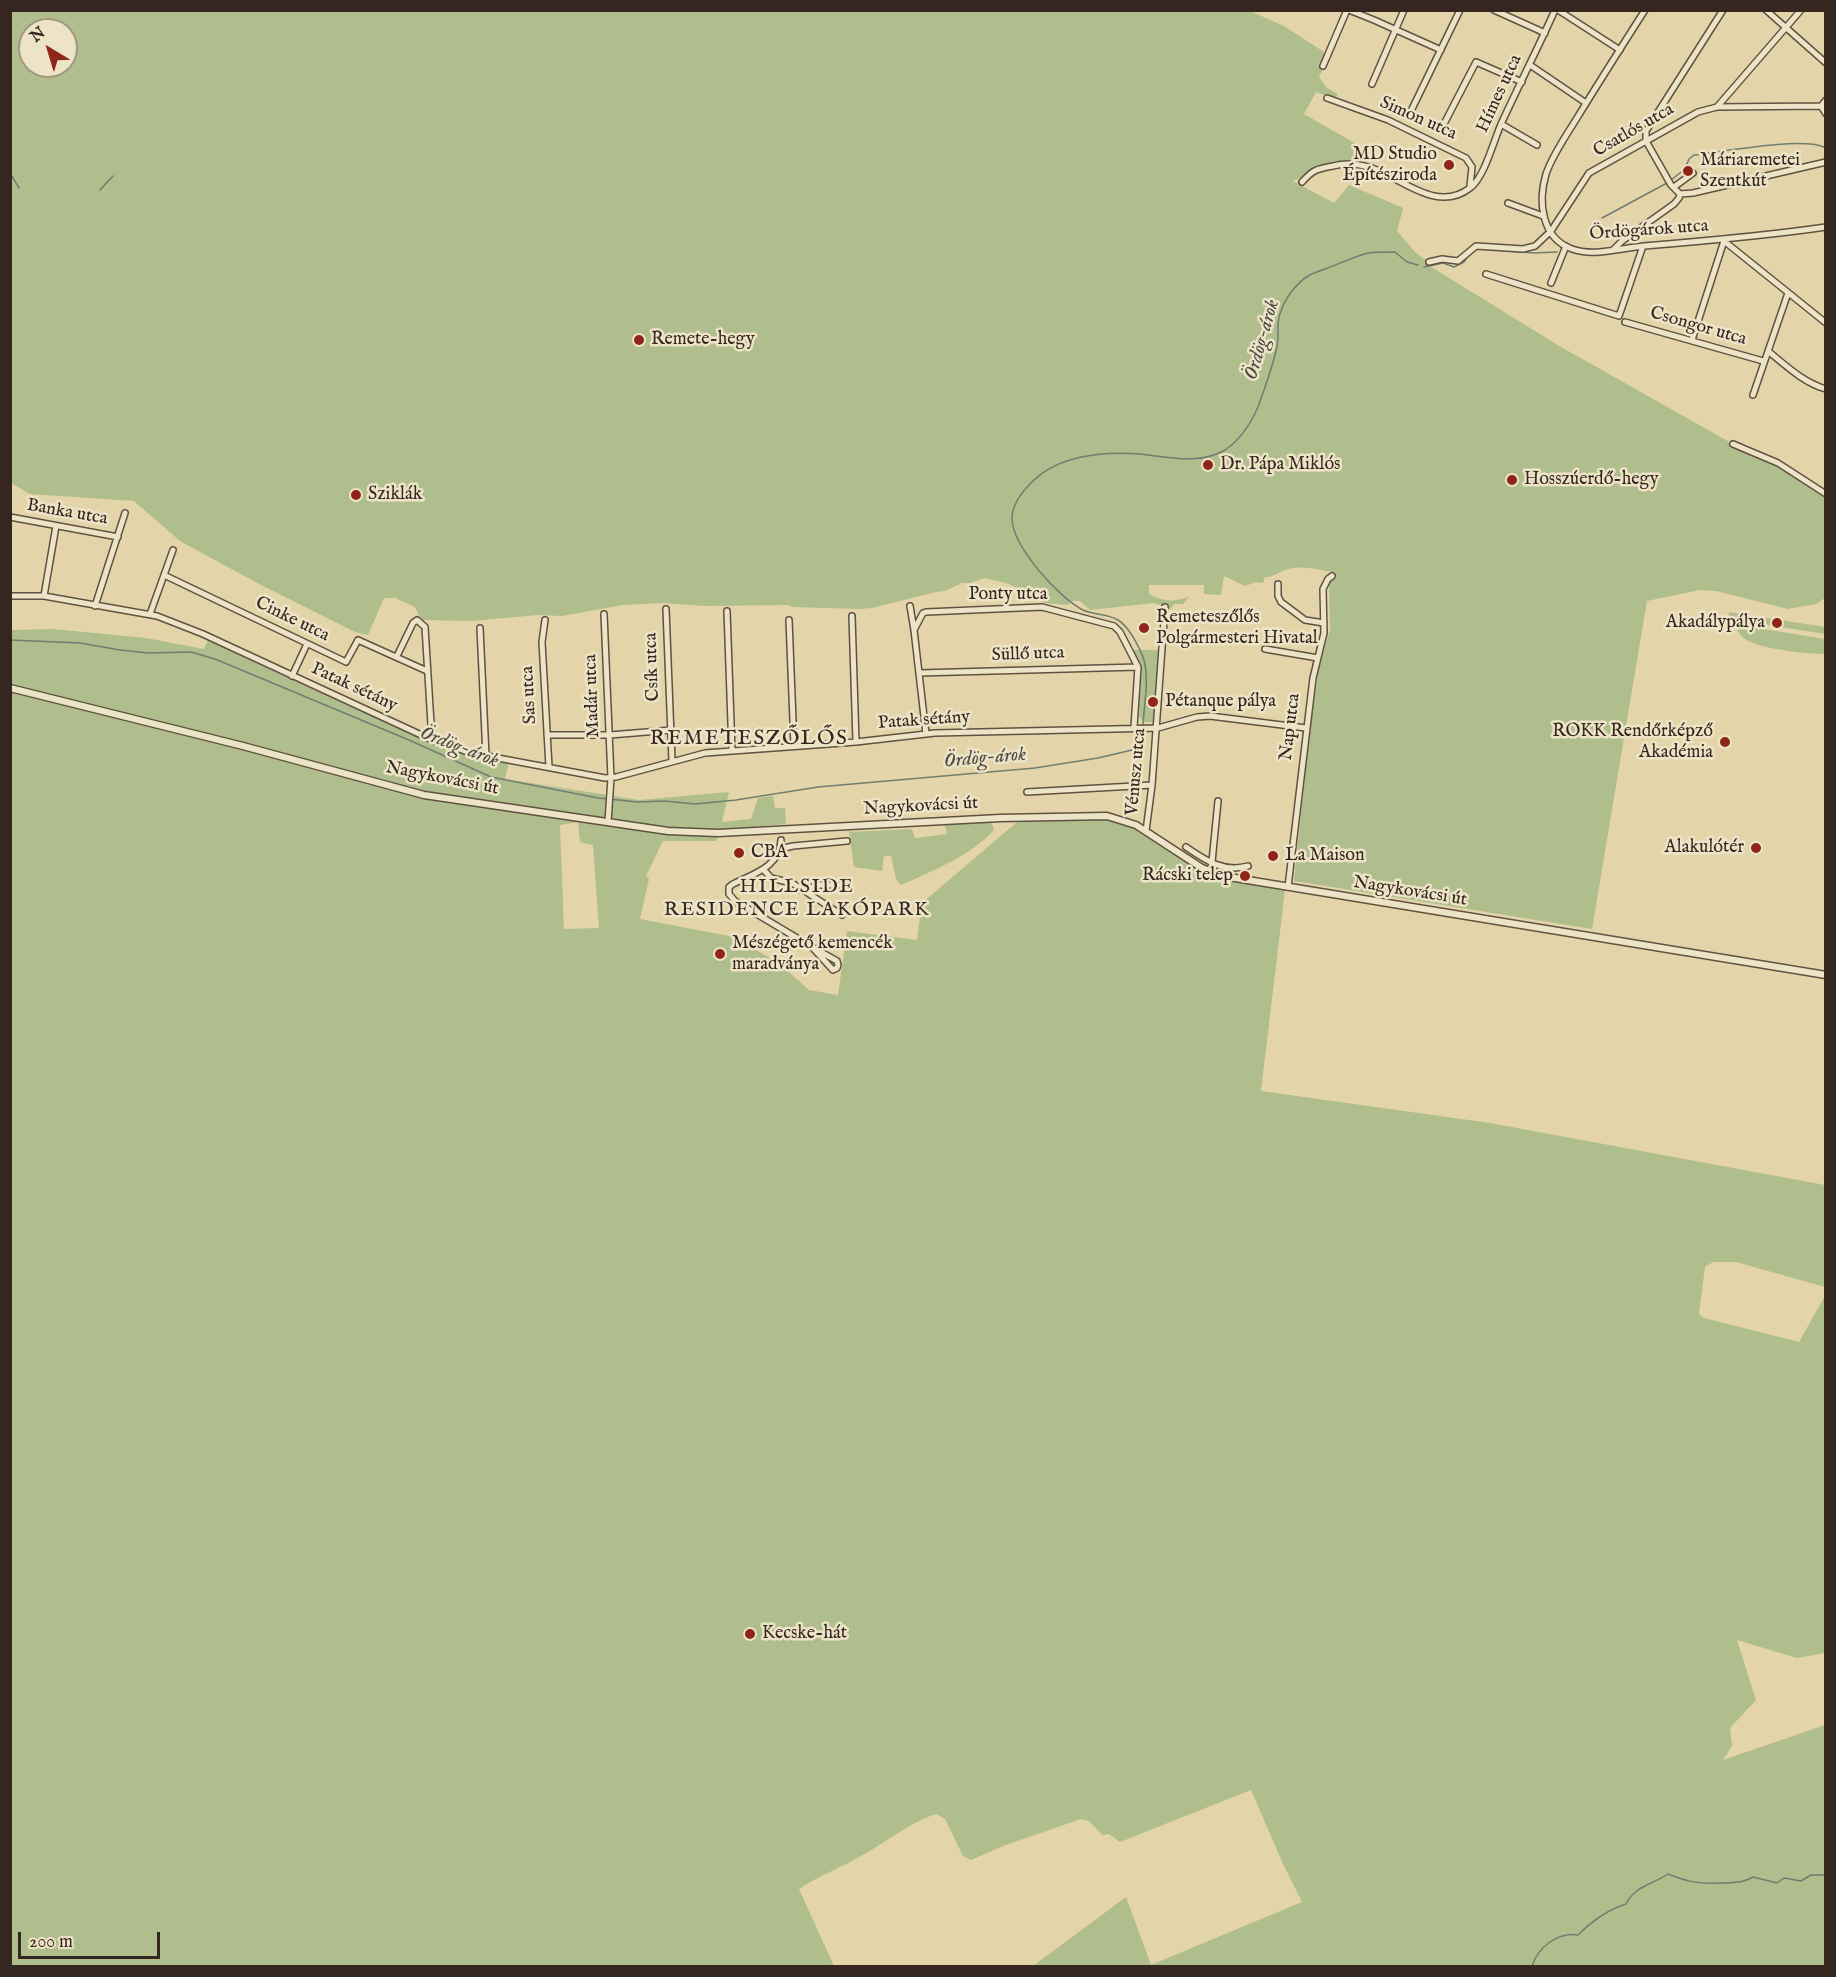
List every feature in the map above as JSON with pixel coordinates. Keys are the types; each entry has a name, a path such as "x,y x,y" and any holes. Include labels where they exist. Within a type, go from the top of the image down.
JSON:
{"street":[{"path":"1323,66 1348,10 1441,50"},
{"path":"1372,84 1404,10"},
{"path":"1411,111 1461,10"},
{"path":"1494,10 1545,33"},
{"path":"1556,10 1620,50"},
{"name":"Hímes utca","path":"1470,188 1482,169 1556,10"},
{"name":"Ördögárok utca","path":"1645,10 1554,155 1546,174 1542,200 1544,216 1551,231 1566,246 1587,251 1724,241 1826,227"},
{"path":"1680,194 1646,141 1646,131 1723,10"},
{"path":"1766,10 1826,63"},
{"path":"1718,107 1801,10"},
{"path":"1445,122 1476,62 1521,82"},
{"path":"1530,65 1586,103"},
{"name":"Simon utca","path":"1327,98 1388,120 1466,158 1472,167 1470,188"},
{"path":"1826,100 1821,106 1826,114"},
{"name":"Csatlós utca","path":"1429,262 1442,259 1460,260 1476,246 1524,249 1532,247 1551,231 1589,173 1698,112 1718,107 1821,106"},
{"path":"1501,124 1538,145"},
{"path":"1680,194 1826,162"},
{"path":"1302,182 1314,169 1342,164 1368,167 1430,196 1449,196 1470,188"},
{"path":"1673,186 1693,173"},
{"path":"1613,250 1674,204 1680,194"},
{"path":"1508,203 1544,216"},
{"path":"1692,340 1724,241 1826,323"},
{"path":"1551,282 1566,246"},
{"path":"1486,274 1619,316 1642,246"},
{"path":"1753,395 1788,293"},
{"name":"Csongor utca","path":"1625,322 1764,361"},
{"path":"1768,351 1795,373 1817,387 1826,389"},
{"path":"1733,444 1778,464 1826,494"},
{"path":"95,606 125,513"},
{"name":"Banka utca","path":"10,517 118,537"},
{"path":"45,596 56,526"},
{"path":"150,614 173,550"},
{"name":"Cinke utca","path":"164,574 346,662 358,640 427,671"},
{"name":"Nap utca","path":"1288,887 1313,678 1323,642 1323,589 1332,576"},
{"path":"1278,584 1278,596 1281,602 1305,620 1324,623"},
{"name":"Patak sétány","path":"10,596 45,596 150,614 202,634 432,740 471,753 611,778 700,753 856,742 926,734 1154,727 1210,716 1306,728"},
{"path":"910,606 926,734"},
{"name":"Ponty utca","path":"914,630 923,613 926,612 1039,607 1110,625 1120,632 1138,667"},
{"name":"Vénusz utca","path":"1146,831 1152,785 1154,727 1165,607"},
{"name":"Csík utca","path":"666,609 672,761"},
{"path":"727,611 732,751"},
{"name":"Madár utca","path":"604,614 611,778 608,822"},
{"path":"852,616 856,742"},
{"name":"Sas utca","path":"545,620 542,642 549,767"},
{"path":"789,620 794,746"},
{"path":"397,656 415,621 419,621 424,627 432,740"},
{"path":"480,628 486,756"},
{"path":"292,676 307,644"},
{"path":"1265,649 1318,658"},
{"path":"1134,727 1138,667"},
{"name":"Süllő utca","path":"919,673 1138,667"},
{"name":"Nagykovácsi út","path":"10,688 424,795 668,831 717,833 1009,818 1107,816 1127,821 1197,865 1223,876 1826,975"},
{"path":"548,735 610,735 671,730"},
{"path":"1027,792 1152,785"},
{"path":"1211,872 1218,801"},
{"path":"780,840 780,849 776,858 763,869 729,887 729,894 735,901 837,961 837,968 833,970 812,947"},
{"path":"780,849 847,842"},
{"path":"1186,847 1212,864 1236,868 1248,866"},
{"path":"763,869 771,878 792,883 842,915"},
{"path":"801,890 820,885 843,885"}],"green space":[{"path":"11,11 1250,11 1284,26 1324,52 1320,67 1323,69 1319,77 1327,88 1338,94 1335,99 1316,92 1304,114 1370,152 1365,164 1327,167 1293,181 1334,203 1349,185 1403,208 1397,231 1415,252 1429,262 1428,265 1561,347 1733,444 1758,454 1825,494 1825,598 1816,604 1788,609 1716,591 1700,590 1647,601 1592,929 1294,881 1310,729 1319,667 1330,630 1329,581 1333,572 1293,568 1265,577 1263,583 1256,582 1245,586 1224,576 1221,595 1204,594 1204,585 1149,585 1149,594 1160,599 1173,600 1189,597 1183,604 1174,604 1171,609 1154,603 1090,610 1080,601 1072,601 1068,605 1043,603 1043,600 1006,583 985,578 962,583 945,591 859,609 788,605 705,606 662,603 623,605 562,616 538,615 471,621 421,620 415,607 395,598 384,598 368,635 355,632 257,583 180,541 134,501 30,494 11,483"},
{"name":"Akadálypálya","path":"1729,612 1825,627 1825,634 1728,619"},
{"path":"1733,624 1825,639 1825,654 1761,646 1745,639"},
{"path":"53,629 146,638 204,649 208,640 214,643 215,641 244,654 243,657 340,702 475,758 509,761 505,779 639,800 729,792 722,822 751,819 758,798 773,796 775,808 785,808 786,824 720,830 716,841 663,841 646,876 649,879 640,919 734,937 780,964 809,990 838,995 847,931 917,940 922,903 1024,816 1110,816 1127,819 1147,827 1213,870 1284,884 1261,1091 1490,1123 1825,1185 1825,1287 1736,1262 1713,1262 1705,1267 1699,1314 1704,1318 1799,1342 1825,1296 1825,1653 1797,1658 1737,1640 1756,1700 1730,1728 1732,1746 1723,1760 1825,1725 1825,1966 1033,1966 1126,1897 1151,1965 1302,1902 1251,1790 1120,1842 1109,1834 1102,1835 1089,1821 1081,1819 1003,1846 971,1860 963,1856 945,1819 936,1814 926,1818 799,1889 834,1966 11,1966 10,630","holes":["578,822 580,842 593,845 599,928 564,929 560,825"]},
{"path":"1133,650 1159,650 1153,722 1143,722 1139,716 1142,665"},
{"path":"991,820 994,830 974,848 901,885 896,879 891,856 884,856 882,871 854,867 849,832 912,829 915,838 947,834 945,825"}],"waterway":[{"name":"Ördög-árok","path":"1671,180 1685,169 1689,159 1694,155 1782,144 1815,145 1826,148"},
{"path":"10,173 19,188"},
{"path":"100,190 113,176"},
{"name":"Ördög-árok","path":"1602,218 1667,183"},
{"name":"Ördög-árok","path":"1482,249 1534,253 1557,252"},
{"name":"Ördög-árok","path":"1143,725 1146,673 1143,657 1136,642 1118,620 1083,610 1073,604 1039,570 1020,543 1014,530 1012,514 1017,500 1041,474 1081,457 1126,453 1194,459 1215,455 1225,450 1244,431 1258,407 1278,342 1278,321 1281,311 1288,296 1300,283 1312,274 1368,253 1395,252 1407,262 1418,265"},
{"name":"Ördög-árok","path":"1424,267 1443,263 1454,267 1464,262 1468,256"},
{"name":"Ördög-árok","path":"10,640 80,643 148,653 191,652 215,659 491,777 598,798 638,802 664,801 695,804 818,787 1035,768 1132,750 1139,745 1143,737 1143,730"},
{"path":"1532,1966 1539,1953 1550,1942 1563,1936 1578,1935 1600,1916 1626,1904 1639,1889 1668,1874 1694,1882 1713,1883 1741,1882 1753,1877 1777,1883 1784,1878 1801,1881 1811,1875 1826,1875"}],"place":[{"name":"MD Studio Építésziroda","path":"1449,165"},
{"name":"Máriaremetei Szentkút","path":"1688,171"},
{"name":"Remete-hegy","path":"639,340"},
{"name":"Dr. Pápa Miklós","path":"1208,465"},
{"name":"Hosszúerdő-hegy","path":"1512,480"},
{"name":"Sziklák","path":"356,495"},
{"name":"Akadálypálya","path":"1777,623"},
{"name":"Remeteszőlős Polgármesteri Hivatal","path":"1144,628"},
{"name":"Pétanque pálya","path":"1153,702"},
{"name":"ROKK Rendőrképző Akadémia","path":"1725,742"},
{"name":"Alakulótér","path":"1756,848"},
{"name":"CBA","path":"739,853"},
{"name":"La Maison","path":"1273,856"},
{"name":"Rácski telep","path":"1245,876"},
{"name":"Mészégető kemencék maradványa","path":"720,954"},
{"name":"Kecske-hát","path":"750,1634"}],"district":[{"name":"REMETESZŐLŐS","path":"749,740"},
{"name":"HILLSIDE RESIDENCE LAKÓPARK","path":"797,900"}]}
